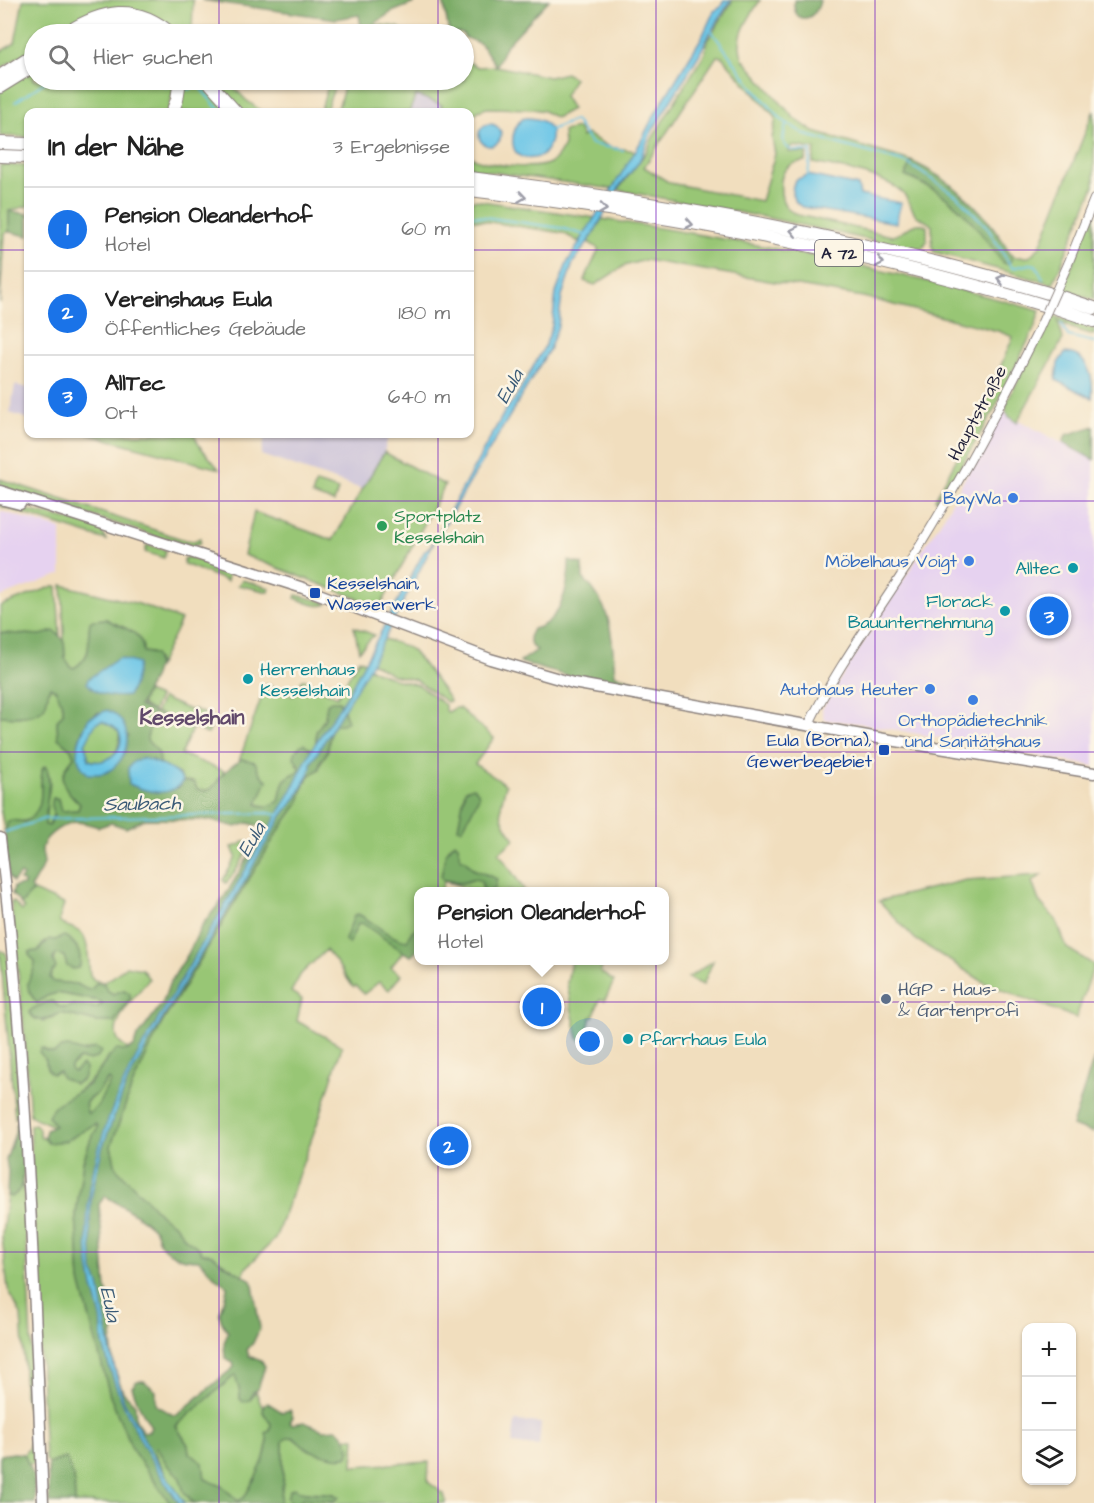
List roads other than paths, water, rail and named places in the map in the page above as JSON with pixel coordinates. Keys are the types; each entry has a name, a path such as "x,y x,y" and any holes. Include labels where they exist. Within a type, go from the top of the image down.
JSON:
{"highway":[{"path":"83,24 114,12 143,16 159,24"},
{"path":"110,24 130,24"},
{"path":"0,76 24,60"},
{"path":"0,87 24,72"},
{"path":"174,108 178,90"},
{"path":"216,90 232,108"},
{"path":"0,143 24,144"},
{"path":"0,156 24,157"},
{"name":"A 72","path":"474,179 578,199 632,214 743,233 1094,308"},
{"name":"A 72","path":"474,190 638,202 835,239 927,260 1050,300 1094,321"}],"main road":[{"path":"0,491 261,574 480,656 573,683 808,726 1094,773"},
{"path":"0,499 33,507 50,507"},
{"path":"0,838 16,990 25,1112 43,1503"}],"street":[{"name":"Hauptstraße","path":"808,726 847,658 916,553 965,471 1039,329 1094,199"}],"water":[{"path":"724,0 731,0 651,133 639,162 621,184 592,236 573,263 562,296 558,326 549,350 432,546 369,668 311,763 311,768 297,797 282,816 128,1080 102,1148 91,1198 90,1224 93,1271 99,1284 111,1354 124,1401 153,1456 185,1503 179,1503 133,1426 116,1386 103,1344 102,1320 93,1286 88,1251 87,1220 90,1190 104,1131 115,1102 142,1047 291,792 311,750 346,697 424,552 431,545 505,411 514,400 546,344 552,326 556,293 567,263 702,37 714,11 720,8"},
{"path":"524,118 541,121 550,129 550,141 542,156 521,157 516,152 513,137 519,122"},
{"path":"490,124 498,127 501,135 498,143 490,146 482,143 479,135 482,127"},
{"path":"808,175 858,186 860,195 901,203 896,223 802,207 794,199 792,188 795,180"},
{"path":"1065,353 1073,354 1088,368 1092,382 1092,398 1056,380 1058,363"},
{"path":"119,658 138,664 134,684 128,696 106,695 87,683 88,679"},
{"path":"107,710 116,715 126,731 127,740 121,758 115,766 102,774 88,774 79,761 78,747 89,718","holes":["102,721 119,732 120,745 108,759 95,762 89,760 85,744 96,723"]},
{"path":"141,758 165,766 183,781 178,787 165,792 151,791 129,784 128,768"}],"waterway":[{"path":"710,29 754,89 782,120 806,135 907,163 957,196 987,227 1012,268 1036,265 1043,279"},
{"path":"15,102 33,90"},
{"path":"202,90 218,108"},
{"path":"550,130 575,120 591,144 623,150"},
{"path":"786,124 783,140 785,145 794,151 811,151 808,175"},
{"path":"474,216 561,228 585,235"},
{"path":"1061,323 1068,336 1094,342"},
{"name":"Saubach","path":"5,832 44,819 268,813 279,815"}],"place":[{"name":"BayWa","path":"1013,498"},
{"name":"Sportplatz Kesselshain","path":"382,526"},
{"name":"Möbelhaus Voigt","path":"969,561"},
{"name":"Alltec","path":"1073,568"},
{"name":"Kesselshain, Wasserwerk","path":"315,593"},
{"name":"Florack Bauunternehmung","path":"1005,611"},
{"name":"AllTec","path":"1049,616"},
{"name":"Herrenhaus Kesselshain","path":"248,679"},
{"name":"Autohaus Heuter","path":"930,689"},
{"name":"Orthopädietechnik und Sanitätshaus","path":"973,700"},
{"name":"Eula (Borna), Gewerbegebiet","path":"884,750"},
{"name":"HGP - Haus- & Gartenprofi","path":"886,999"},
{"name":"Pension Oleanderhof","path":"542,1007"},
{"name":"Pfarrhaus Eula","path":"628,1039"},
{"name":"Vereinshaus Eula","path":"449,1146"}],"district":[{"name":"Kesselshain","path":"192,717"}],"water label":[{"name":"Eula","path":"509,386"},
{"name":"Eula","path":"251,839"},
{"name":"Eula","path":"111,1304"}]}
